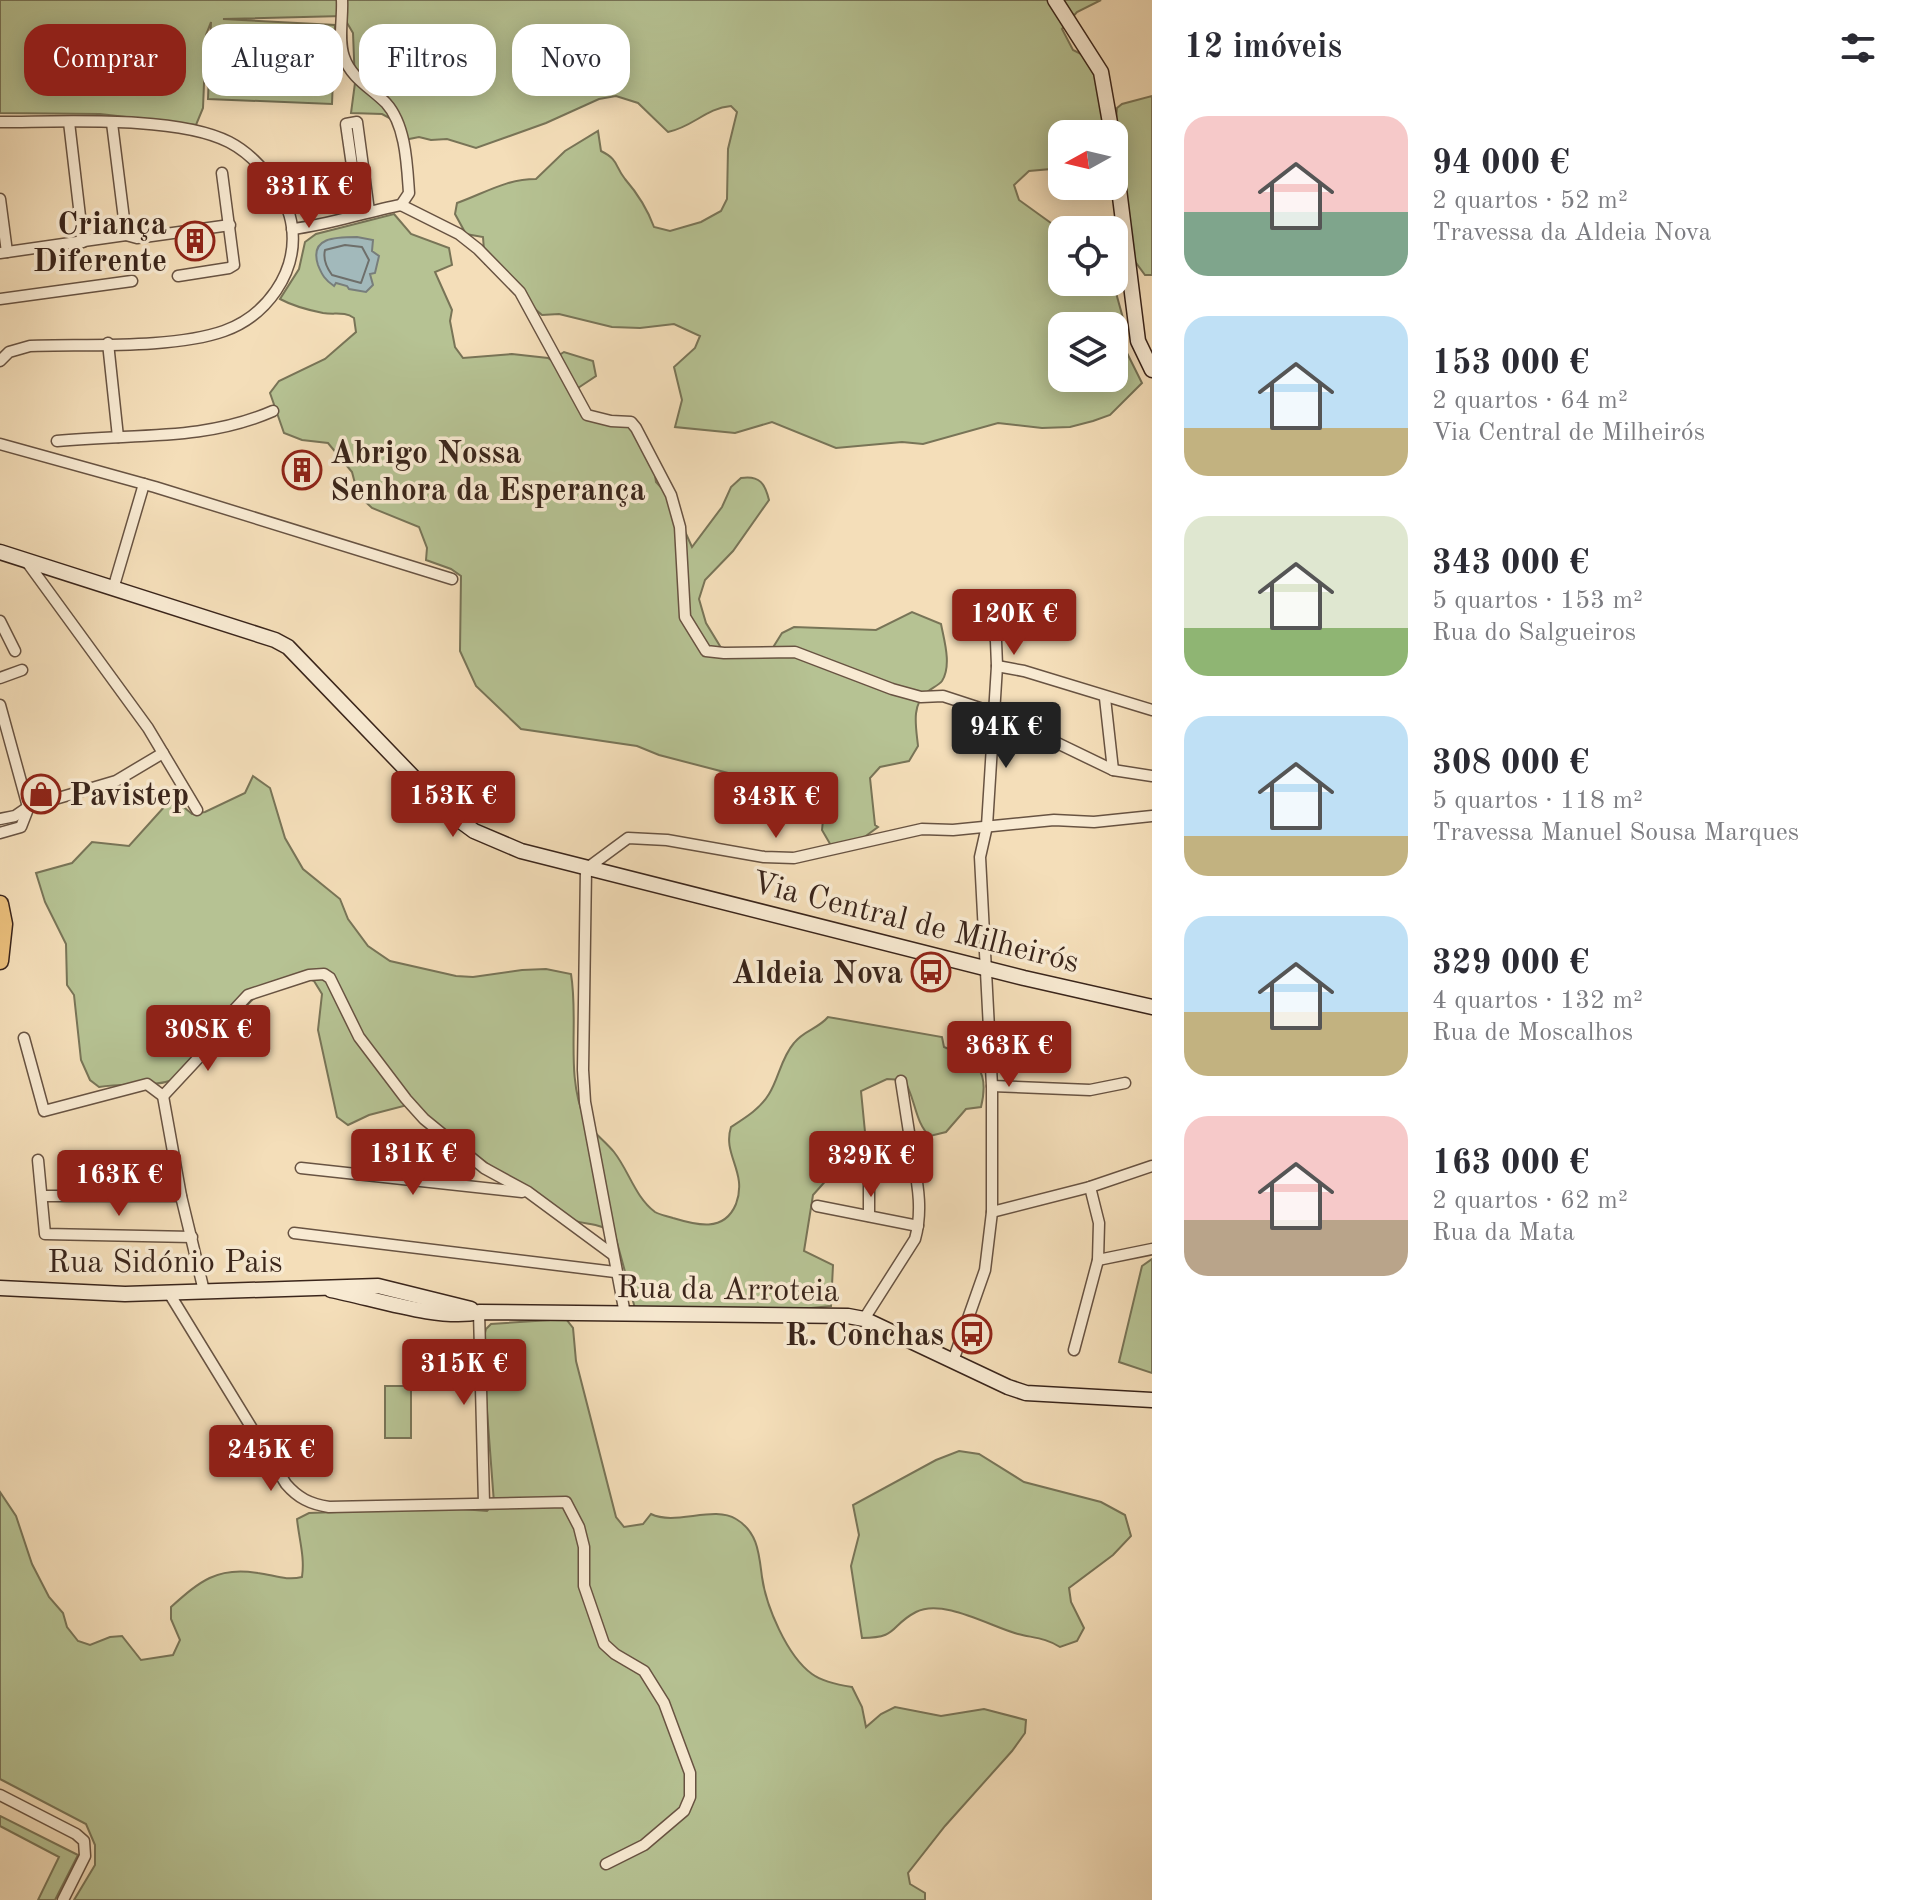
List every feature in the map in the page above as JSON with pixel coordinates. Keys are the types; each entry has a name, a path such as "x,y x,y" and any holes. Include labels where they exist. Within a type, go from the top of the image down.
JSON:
{"main road":[{"path":"0,904 4,924 0,961"}],"street":[{"path":"342,0 344,58 354,74 396,117 403,135 409,193 401,205"},
{"path":"1055,0 1101,72 1110,120"},
{"path":"0,122 171,127 229,142 256,163 276,188 283,199 292,229 291,258 271,298 241,322 224,330 170,341 19,348 0,361"},
{"path":"69,122 83,242"},
{"path":"357,122 364,213 346,124 357,122"},
{"path":"112,123 126,235"},
{"path":"178,276 234,265 222,173"},
{"path":"0,199 4,252 126,235 137,238 230,225"},
{"path":"1120,200 1138,341 1152,370"},
{"path":"292,229 323,226 401,205 459,234 478,249 520,292 587,415 631,422 636,428 671,495 680,527 685,617 706,651 795,652 892,689 921,697 943,696 995,713 1113,770 1152,776"},
{"path":"0,299 132,281"},
{"path":"108,343 118,437"},
{"path":"57,441 200,433 230,427 273,411"},
{"path":"0,444 144,484 452,579"},
{"path":"113,589 144,484"},
{"name":"Via Central de Milheirós","path":"0,552 288,647 444,809 495,842 586,869 1152,1007"},
{"path":"27,562 148,728 197,810"},
{"path":"953,1361 985,1270 992,1212 992,1086 980,857 987,826 997,666 996,641 987,607"},
{"path":"0,621 15,651"},
{"path":"997,666 1024,671 1152,710"},
{"path":"0,678 22,670"},
{"path":"1105,698 1113,770"},
{"path":"0,705 28,807 21,827 0,833"},
{"path":"0,819 15,816 28,807 116,781 163,753"},
{"path":"625,1314 585,1102 586,869 628,838 667,840 764,857 794,858 902,831 953,830 1054,820 1094,822 1152,816"},
{"path":"163,1096 203,1053 220,1025 248,995 309,975 324,974 330,978 359,1037 424,1119 484,1168 528,1192 612,1254"},
{"path":"24,1038 44,1111 147,1084 163,1096 181,1196 204,1291"},
{"path":"864,1319 915,1239 921,1210 901,1081"},
{"path":"992,1086 1090,1090 1125,1083"},
{"path":"869,1216 869,1154 875,1149 911,1145"},
{"path":"38,1160 45,1234 192,1237"},
{"path":"992,1212 1090,1187 1152,1166"},
{"path":"301,1168 528,1192"},
{"path":"1074,1350 1098,1260 1099,1223 1090,1187"},
{"path":"42,1196 181,1196"},
{"path":"817,1206 918,1226"},
{"path":"294,1233 615,1272"},
{"path":"1098,1260 1152,1249"},
{"name":"Rua Sidónio Pais","path":"0,1288 125,1294 331,1290"},
{"name":"Rua da Arroteia","path":"331,1290 463,1315 479,1312 837,1315 864,1319 1026,1393 1152,1400"},
{"path":"169,1293 248,1424 295,1495 307,1502 329,1507 566,1502 579,1527 584,1547 584,1586 604,1644 644,1671 664,1703 690,1773 690,1797 684,1811 644,1845 606,1864"},
{"path":"479,1312 484,1503"},
{"path":"0,1795 84,1841 85,1856 63,1900"}],"green space":[{"path":"0,0 1101,0 1077,12 1062,29 1073,50 1085,56 1116,120 1048,120 1048,169 1029,171 1014,185 1019,200 1048,221 1048,296 1117,296 1121,312 1048,312 1048,392 1128,392 1128,355 1142,383 1110,415 1093,421 1070,427 1042,428 998,423 923,444 902,442 836,448 772,422 735,433 675,427 682,400 674,367 695,348 700,336 674,324 612,327 559,314 542,315 527,302 499,267 485,264 483,237 466,234 455,214 457,203 505,184 536,179 565,151 598,131 601,151 614,160 642,202 654,227 670,231 701,222 721,211 727,199 728,149 737,112 731,106 714,110 668,132 638,103 616,96 599,99 546,123 476,148 447,139 419,137 404,140 397,122 382,114 351,113 355,83 353,33 343,16 223,19 316,24 202,24 203,108 196,125 100,114 0,113"},
{"path":"208,96 332,96 332,104 208,99"},
{"path":"1152,96 1152,275 1145,275 1134,260 1123,200 1128,200 1128,120 1116,120 1117,108"},
{"path":"394,214 411,234 449,248 452,265 435,272 452,310 450,321 455,347 463,358 512,354 551,360 564,352 593,361 596,376 578,388 594,420 622,423 634,431 653,463 656,482 669,496 692,547 722,507 731,487 741,478 757,479 763,485 769,500 733,551 705,580 699,599 706,623 723,651 772,649 782,633 794,627 876,630 912,612 941,624 946,652 945,675 919,703 916,717 918,746 909,761 880,767 870,778 875,825 878,827 844,852 833,849 822,830 825,800 754,796 728,773 637,746 521,729 476,686 460,651 461,576 426,560 427,548 419,527 372,508 358,495 352,472 328,443 302,440 284,433 270,393 279,381 325,359 356,332 354,318 350,316 312,311 280,299 299,269 305,242 316,234"},
{"path":"253,776 270,788 285,838 303,869 340,899 348,919 368,946 390,961 456,976 546,969 571,974 574,1066 585,1120 614,1152 642,1199 657,1213 691,1223 709,1224 717,1223 731,1213 739,1193 739,1182 730,1146 731,1127 752,1113 765,1099 794,1043 828,1017 942,1037 944,1047 973,1062 982,1075 981,1107 966,1109 946,1132 930,1136 921,1124 904,1080 887,1079 861,1091 865,1132 861,1149 836,1157 830,1176 813,1195 804,1251 833,1265 831,1306 782,1311 636,1312 615,1235 609,1230 563,1216 411,1104 369,1115 348,1125 337,1117 318,1030 322,994 314,981 306,977 254,998 173,1080 99,1087 90,1080 81,1060 74,995 67,985 66,944 45,902 36,873 72,863 92,842 129,846 165,806 179,803 192,814 205,812 245,793"},
{"path":"1152,1259 1152,1373 1119,1362 1142,1266"},
{"path":"566,1319 573,1328 576,1361 616,1517 624,1527 643,1524 651,1514 671,1518 727,1515 743,1524 756,1544 764,1589 786,1643 812,1674 852,1687 862,1707 866,1727 895,1707 941,1716 984,1709 1026,1720 1025,1733 1012,1751 908,1873 910,1884 925,1893 925,1900 74,1900 95,1865 95,1845 86,1824 0,1779 0,1492 16,1516 32,1564 49,1597 63,1613 67,1627 78,1641 90,1645 122,1636 141,1660 173,1655 180,1640 171,1619 171,1607 200,1583 220,1574 244,1571 285,1578 302,1577 297,1519 309,1513 449,1508 487,1511 494,1503 482,1345 486,1329 491,1324"},
{"path":"385,1386 411,1386 411,1438 385,1438"},
{"path":"959,1451 979,1454 1024,1482 1101,1502 1125,1515 1131,1536 1113,1555 1069,1588 1071,1602 1084,1628 1077,1641 1060,1647 967,1615 940,1609 916,1612 882,1636 862,1638 851,1566 859,1535 853,1505 936,1460"},
{"path":"0,1816 78,1855 55,1900 38,1900 59,1857 0,1826"}],"water":[{"path":"357,237 373,240 372,251 379,256 375,273 370,274 373,285 366,292 331,284 321,272 316,256 317,249 326,240"}],"place":[{"name":"Criança Diferente","path":"195,241"},
{"name":"Abrigo Nossa Senhora da Esperança","path":"302,470"},
{"name":"Pavistep","path":"41,794"},
{"name":"Aldeia Nova","path":"931,972"},
{"name":"R. Conchas","path":"972,1334"}]}
